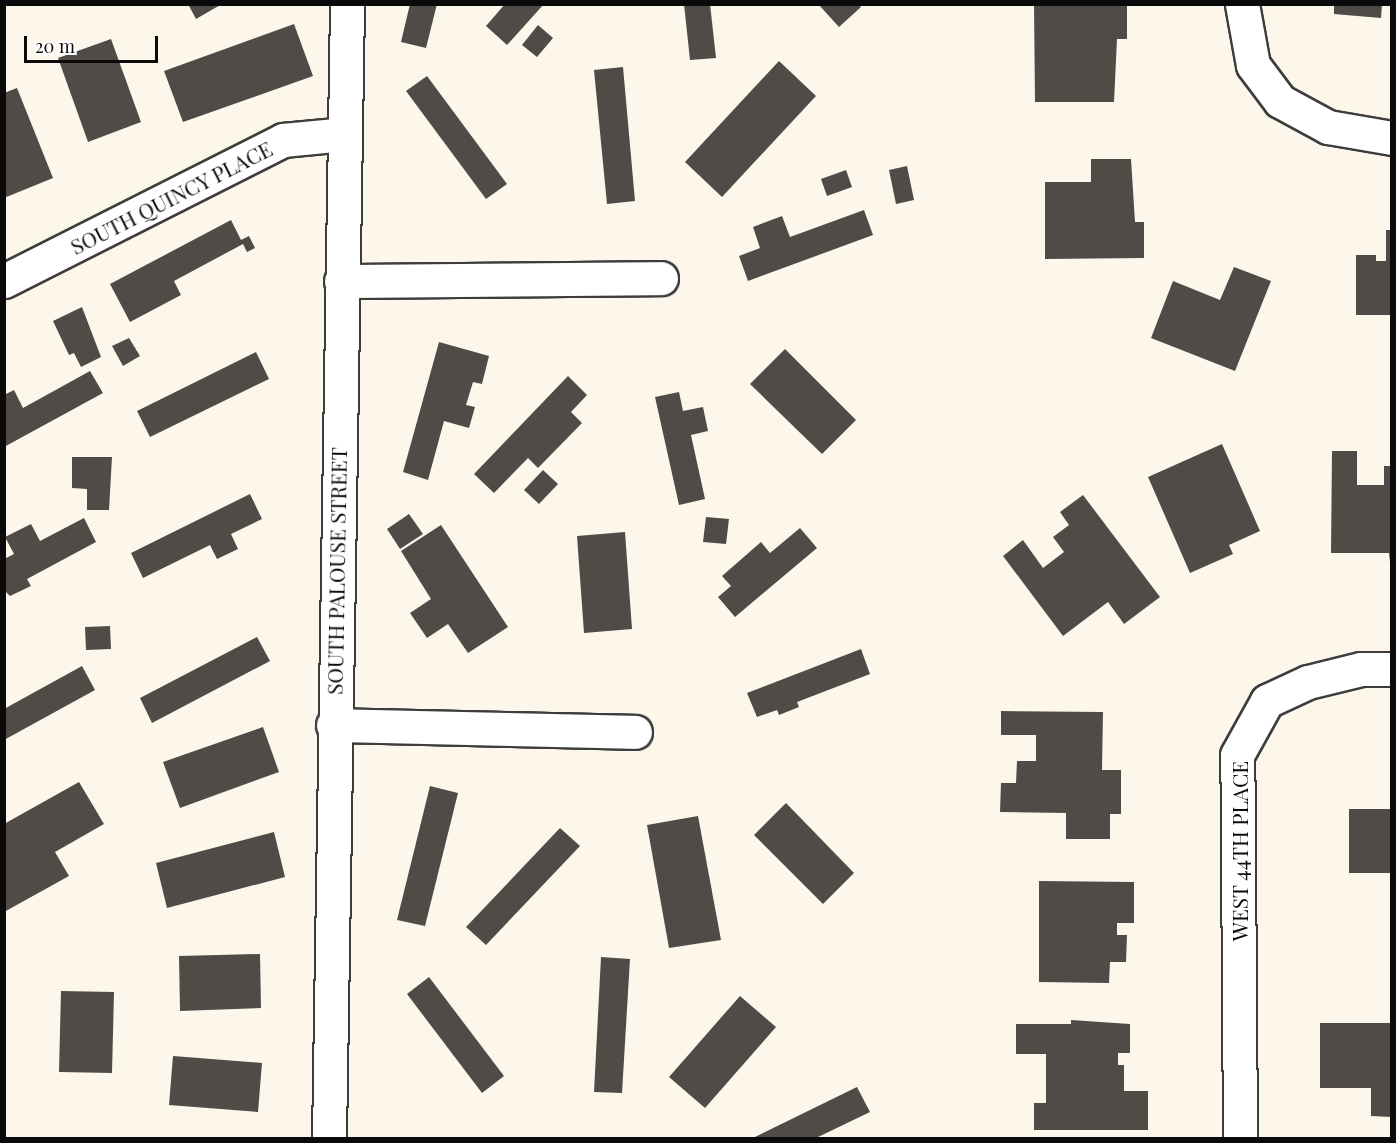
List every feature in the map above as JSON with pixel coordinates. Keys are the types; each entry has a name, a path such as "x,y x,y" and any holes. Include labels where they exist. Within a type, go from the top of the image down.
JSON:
{"street":[{"name":"SOUTH PALOUSE STREET","path":"329,1138 333,725 347,4"},
{"path":"1242,4 1253,65 1280,101 1328,127 1392,138"},
{"name":"SOUTH QUINCY PLACE","path":"4,281 284,140 344,134"},
{"path":"341,281 661,278"},
{"name":"WEST 44TH PLACE","path":"1240,1138 1237,755 1267,701 1308,682 1361,669 1392,669"},
{"path":"333,725 635,732"}],"building":[{"path":"188,4 222,4 196,19"},
{"path":"410,4 437,4 426,48 401,42"},
{"path":"505,4 544,4 507,45 486,26"},
{"path":"684,4 710,4 716,58 690,60"},
{"path":"1334,4 1382,4 1381,18 1334,14"},
{"path":"819,5 859,5 861,7 839,27"},
{"path":"1034,5 1127,5 1127,39 1117,39 1114,102 1035,102"},
{"path":"294,24 313,76 183,122 164,71"},
{"path":"538,25 553,38 537,57 522,45"},
{"path":"111,39 141,122 88,142 58,58"},
{"path":"779,61 816,96 722,197 685,162"},
{"path":"623,67 635,201 607,204 594,70"},
{"path":"427,76 507,184 486,199 406,91"},
{"path":"17,88 53,178 4,198 4,93"},
{"path":"1091,159 1131,159 1135,222 1144,222 1144,258 1045,259 1045,182 1091,182"},
{"path":"907,166 914,200 896,204 889,170"},
{"path":"846,170 852,187 827,196 821,179"},
{"path":"864,210 873,235 748,281 739,256 760,248 753,227 782,216 790,237"},
{"path":"231,220 241,240 249,236 255,248 247,252 243,244 174,281 181,295 130,322 110,284"},
{"path":"1386,230 1392,230 1392,315 1356,315 1356,255 1376,255 1376,261 1386,261"},
{"path":"1234,267 1271,281 1235,371 1151,338 1173,281 1220,300"},
{"path":"82,307 101,357 81,367 74,353 69,355 53,321"},
{"path":"129,338 140,356 123,366 112,346"},
{"path":"439,342 489,356 482,384 473,382 466,405 475,407 469,428 444,421 428,480 403,472"},
{"path":"785,349 856,420 822,454 750,384"},
{"path":"256,352 269,379 150,437 137,411"},
{"path":"90,371 103,393 4,447 4,395 14,390 23,408"},
{"path":"568,376 587,395 571,412 582,423 538,468 528,458 494,493 474,474"},
{"path":"679,392 683,411 703,407 708,431 691,435 705,499 679,505 655,397"},
{"path":"1222,444 1260,531 1229,545 1233,554 1190,573 1148,477"},
{"path":"1332,451 1357,451 1357,485 1384,485 1384,466 1392,466 1392,581 1389,553 1331,553"},
{"path":"72,457 112,457 109,510 87,510 87,489 72,488"},
{"path":"543,470 558,484 539,504 524,490"},
{"path":"250,494 262,519 231,534 238,549 217,559 210,545 143,578 131,553"},
{"path":"1083,495 1160,597 1124,624 1108,602 1063,636 1003,556 1023,540 1043,568 1064,552 1053,537 1069,525 1060,512"},
{"path":"409,514 423,534 400,549 387,529"},
{"path":"706,517 729,519 726,544 703,542"},
{"path":"84,518 96,542 27,579 31,586 10,596 4,590 4,559 14,554 5,537 31,524 40,541"},
{"path":"441,525 508,627 468,653 448,624 427,638 410,613 431,599 401,551"},
{"path":"800,528 817,548 735,617 718,597 731,586 722,576 761,542 770,553"},
{"path":"625,532 632,629 584,633 577,536"},
{"path":"110,626 111,649 86,650 85,627"},
{"path":"257,637 270,661 152,723 140,698"},
{"path":"861,649 870,674 797,702 799,707 779,715 777,710 757,717 747,693"},
{"path":"82,666 95,690 4,740 4,709"},
{"path":"1001,711 1103,712 1102,770 1121,770 1121,814 1110,814 1110,839 1066,839 1066,813 1000,812 1001,783 1016,783 1017,761 1036,761 1036,735 1001,735"},
{"path":"263,727 279,772 180,808 163,762"},
{"path":"79,782 104,824 55,852 69,876 4,912 4,824"},
{"path":"430,786 458,793 425,926 397,920"},
{"path":"786,803 854,873 823,904 754,835"},
{"path":"1349,809 1392,809 1392,873 1349,873"},
{"path":"698,816 721,940 669,948 647,825"},
{"path":"560,828 580,846 486,945 466,927"},
{"path":"274,832 285,877 167,908 156,863"},
{"path":"1039,881 1134,882 1134,923 1117,923 1117,935 1127,935 1126,962 1110,962 1109,983 1039,982"},
{"path":"260,954 261,1008 180,1011 179,956"},
{"path":"601,957 630,959 622,1093 594,1092"},
{"path":"429,977 504,1076 482,1093 407,994"},
{"path":"61,991 114,992 112,1073 59,1072"},
{"path":"740,996 776,1027 705,1108 669,1077"},
{"path":"1071,1020 1130,1024 1130,1053 1118,1053 1118,1065 1124,1065 1124,1091 1148,1091 1148,1130 1034,1130 1034,1103 1046,1103 1046,1054 1016,1054 1016,1024 1071,1024"},
{"path":"1320,1023 1392,1023 1392,1117 1371,1116 1371,1088 1320,1088"},
{"path":"173,1056 262,1063 258,1112 169,1105"},
{"path":"857,1087 870,1112 816,1138 753,1138"}]}
